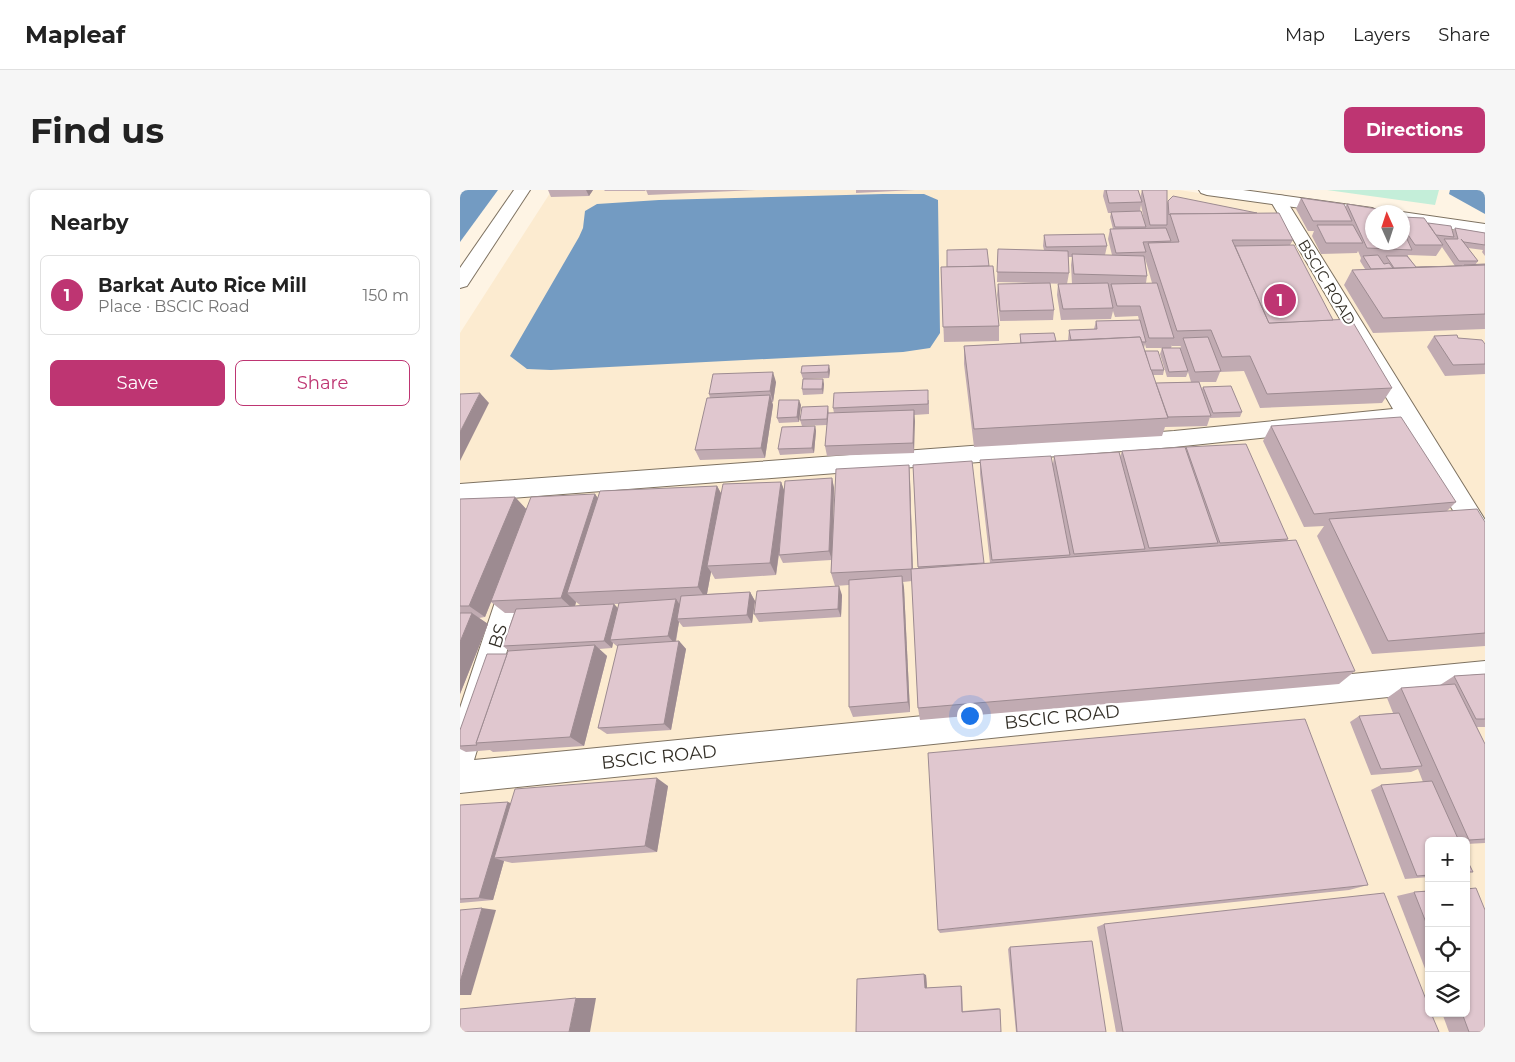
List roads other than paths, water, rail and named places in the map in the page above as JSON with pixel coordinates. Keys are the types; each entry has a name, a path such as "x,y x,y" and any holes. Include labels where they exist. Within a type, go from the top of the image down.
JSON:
{"street":[{"path":"460,282 522,190"},
{"path":"1207,190 1365,212"},
{"name":"BSCIC ROAD","path":"1278,200 1406,415 1485,542"},
{"path":"1410,218 1485,229"},
{"path":"460,493 1165,439 1406,415"},
{"path":"535,517 544,488"},
{"name":"BS","path":"460,755 523,555"},
{"name":"BSCIC ROAD","path":"460,777 1485,674"}],"water":[{"path":"460,190 498,190 460,242"},
{"path":"1450,190 1485,190 1485,214 1449,194"},
{"path":"924,194 938,200 940,333 930,348 903,352 551,370 527,369 510,356 579,237 583,228 585,211 597,204 659,200"}],"place":[{"name":"Barkat Auto Rice Mill","path":"1280,300"}]}
